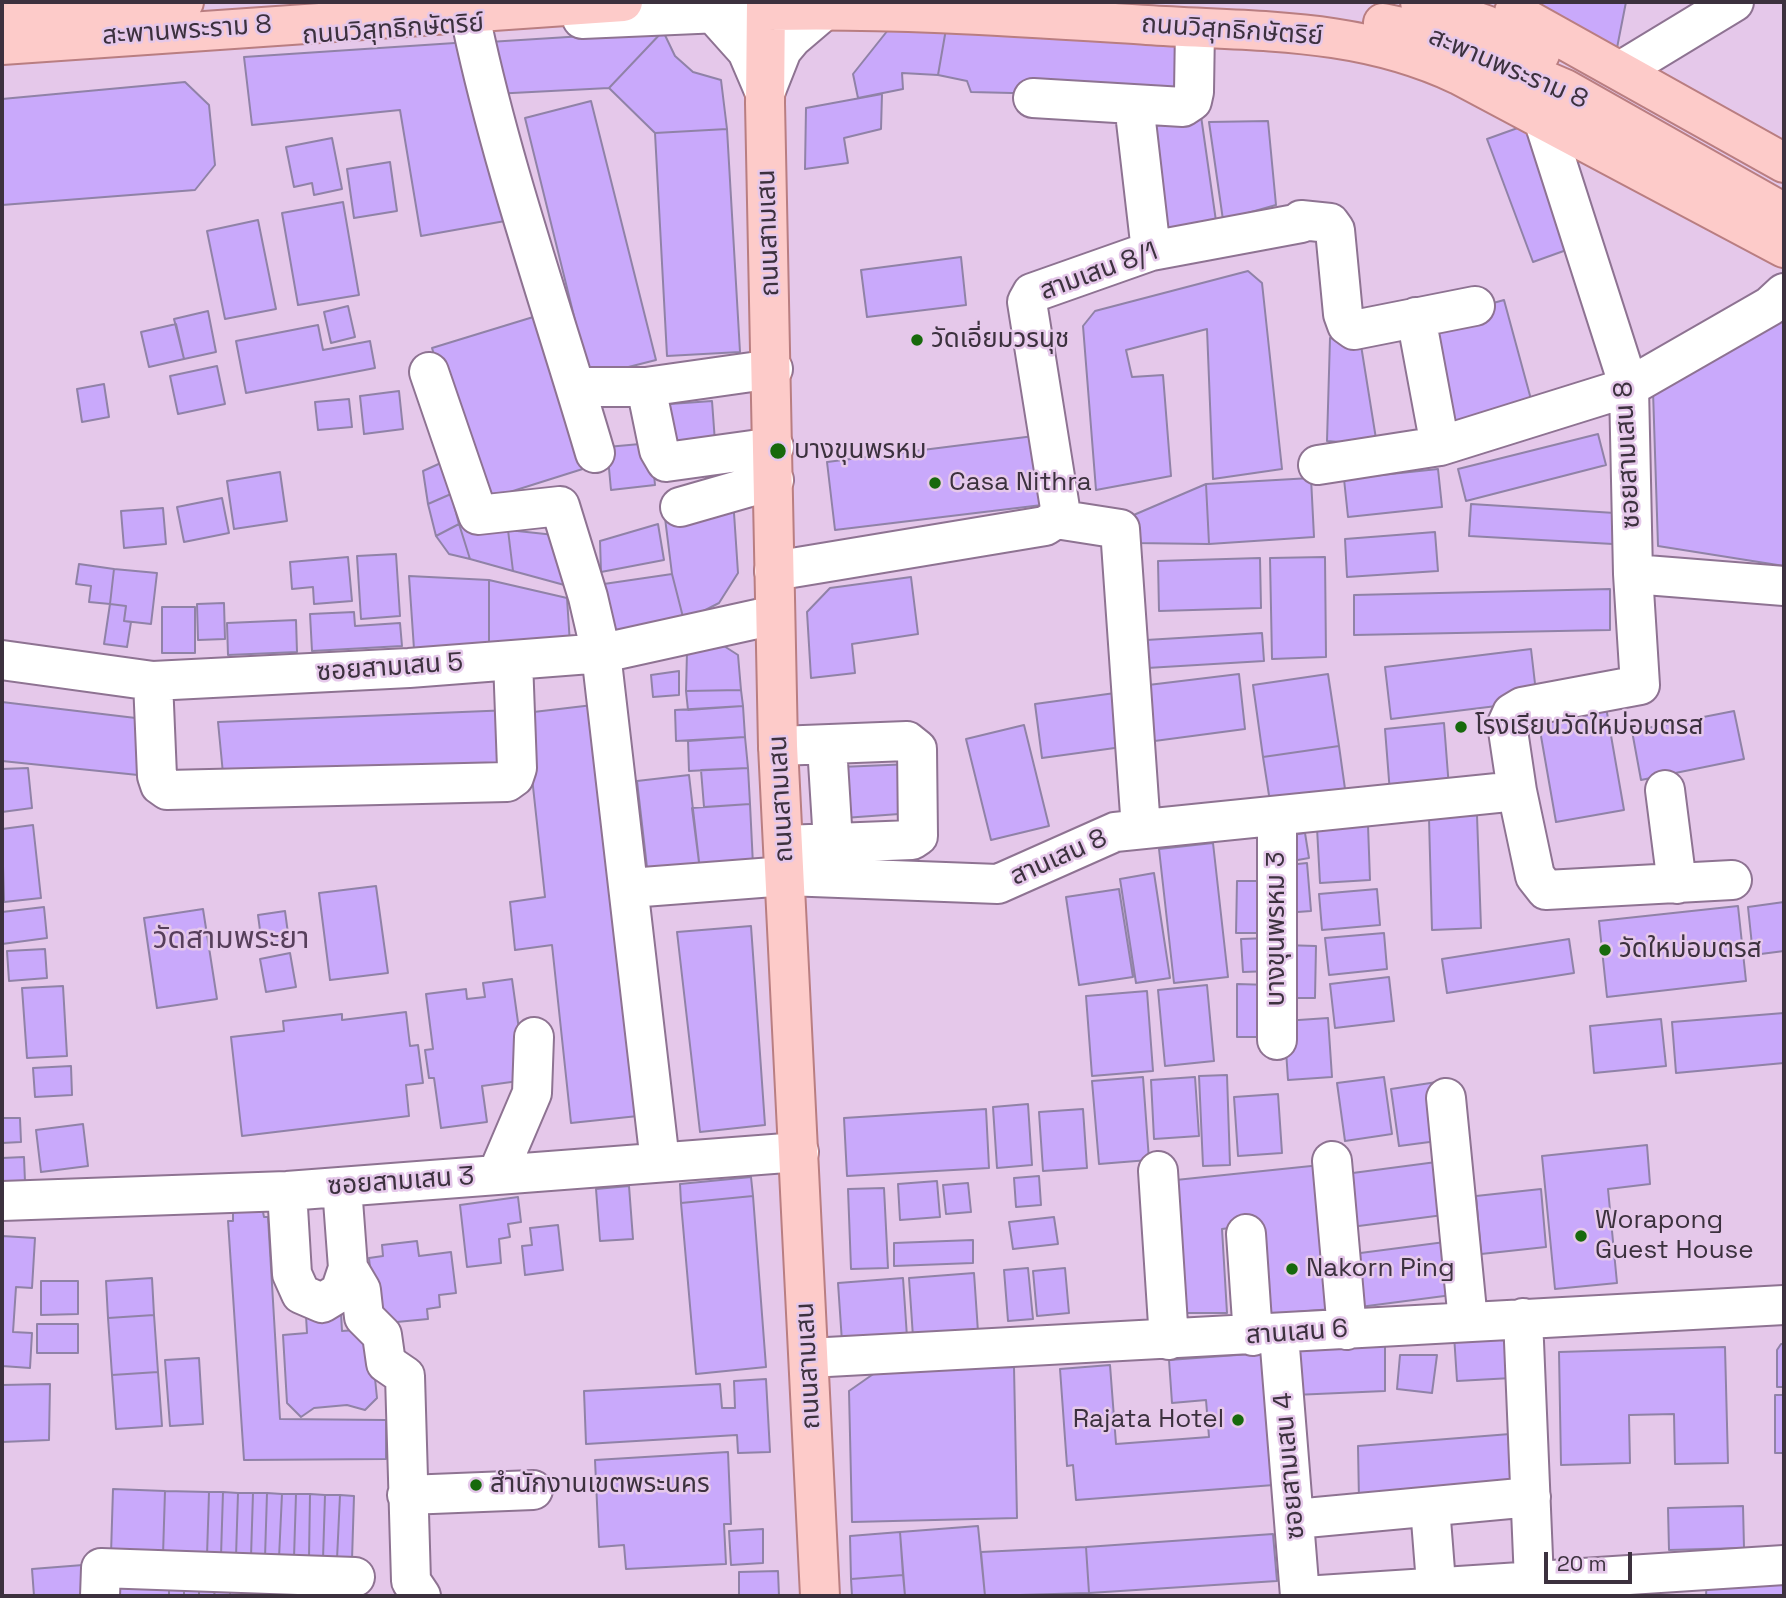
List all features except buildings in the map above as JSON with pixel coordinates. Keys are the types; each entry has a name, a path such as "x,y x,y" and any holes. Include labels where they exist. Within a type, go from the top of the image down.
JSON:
{"main road":[{"name":"สะพานพระราม 8","path":"2,14 184,2"},
{"name":"สะพานพระราม 8","path":"2,45 623,2"},
{"name":"สะพานพระราม 8","path":"912,2 1383,23 1436,34 1565,89 1784,213"},
{"name":"สะพานพระราม 8","path":"1420,2 1486,25 1784,190"},
{"path":"1494,2 1622,70 1784,163"},
{"name":"ถนนวิสุทธิกษัตริย์","path":"766,6 841,7 1283,32 1375,44 1421,57 1784,248"},
{"name":"ถนนสามเสน","path":"766,6 765,93 773,369 778,746 820,1596"}],"street":[{"path":"2,8 77,2"},
{"path":"1622,70 1734,2"},
{"name":"ถนนวิสุทธิกษัตริย์","path":"2,56 472,25 713,13 766,6"},
{"path":"765,93 787,44 841,7"},
{"path":"713,13 747,51 765,93"},
{"path":"472,25 508,174 595,453"},
{"path":"1033,99 1183,107 1192,101 1195,28"},
{"path":"1134,104 1151,251"},
{"name":"ซอยสามเสน 8","path":"1517,792 1507,724 1512,713 1522,707 1640,685 1637,678 1633,574 1629,387 1543,119"},
{"name":"สามเสน 8/1","path":"1056,519 1060,508 1027,302 1032,293 1151,251 1301,221 1330,223 1335,230 1343,313 1347,325 1354,330 1416,317"},
{"path":"1318,465 1440,446 1629,387 1770,306 1784,293"},
{"path":"1440,446 1416,317 1475,306"},
{"path":"576,387 646,387 773,369"},
{"path":"429,372 478,515 560,506 588,597 601,653 631,888 660,1162"},
{"path":"646,387 659,450 666,462 774,463"},
{"path":"680,507 774,463"},
{"path":"774,571 1045,526 1056,519 1120,529 1141,828"},
{"path":"1633,574 1784,586"},
{"name":"ซอยสามเสน 5","path":"2,660 153,681 601,653 775,615"},
{"path":"153,681 157,776 160,785 167,790 507,782 514,777 517,768 513,660"},
{"path":"631,888 785,860 833,842 912,840 918,836 917,749 907,741 778,746"},
{"path":"827,746 833,842"},
{"path":"1665,790 1677,884"},
{"path":"1517,792 1535,876 1546,890 1732,880"},
{"name":"สานเสน 8","path":"785,860 998,884 1097,839 1141,828 1373,808 1517,792"},
{"name":"บางขุนพรหม 3","path":"1277,817 1277,1040"},
{"path":"497,1175 532,1093 534,1037"},
{"path":"1446,1098 1468,1321"},
{"name":"ซอยสามเสน 3","path":"2,1201 287,1191 799,1152"},
{"path":"1332,1161 1347,1330"},
{"path":"1158,1171 1169,1340"},
{"path":"287,1191 292,1275 301,1294 321,1303 340,1292 348,1268 342,1186"},
{"name":"ซอยสามเสน 4","path":"1246,1234 1266,1336 1295,1519 1302,1596 1437,1592 1534,1581 1784,1565"},
{"path":"348,1268 361,1290 364,1317 382,1335 386,1363 405,1376 411,1581 421,1596"},
{"name":"สานเสน 6","path":"809,1358 1266,1336 1468,1321 1784,1305"},
{"path":"1523,1318 1534,1581"},
{"path":"407,1495 533,1490"},
{"path":"1295,1519 1531,1497"},
{"path":"1430,1507 1437,1592"},
{"path":"100,1596 101,1568 355,1577"}],"place":[{"name":"วัดเอี่ยมวรนุช","path":"917,340"},
{"name":"บางขุนพรหม","path":"778,451"},
{"name":"Casa Nithra","path":"935,483"},
{"name":"โรงเรียนวัดใหม่อมตรส","path":"1461,727"},
{"name":"วัดใหม่อมตรส","path":"1605,950"},
{"name":"Worapong Guest House","path":"1581,1236"},
{"name":"Nakorn Ping","path":"1292,1269"},
{"name":"Rajata Hotel","path":"1238,1420"},
{"name":"สำนักงานเขตพระนคร","path":"476,1485"}],"district":[{"name":"วัดสามพระยา","path":"231,940"}]}
